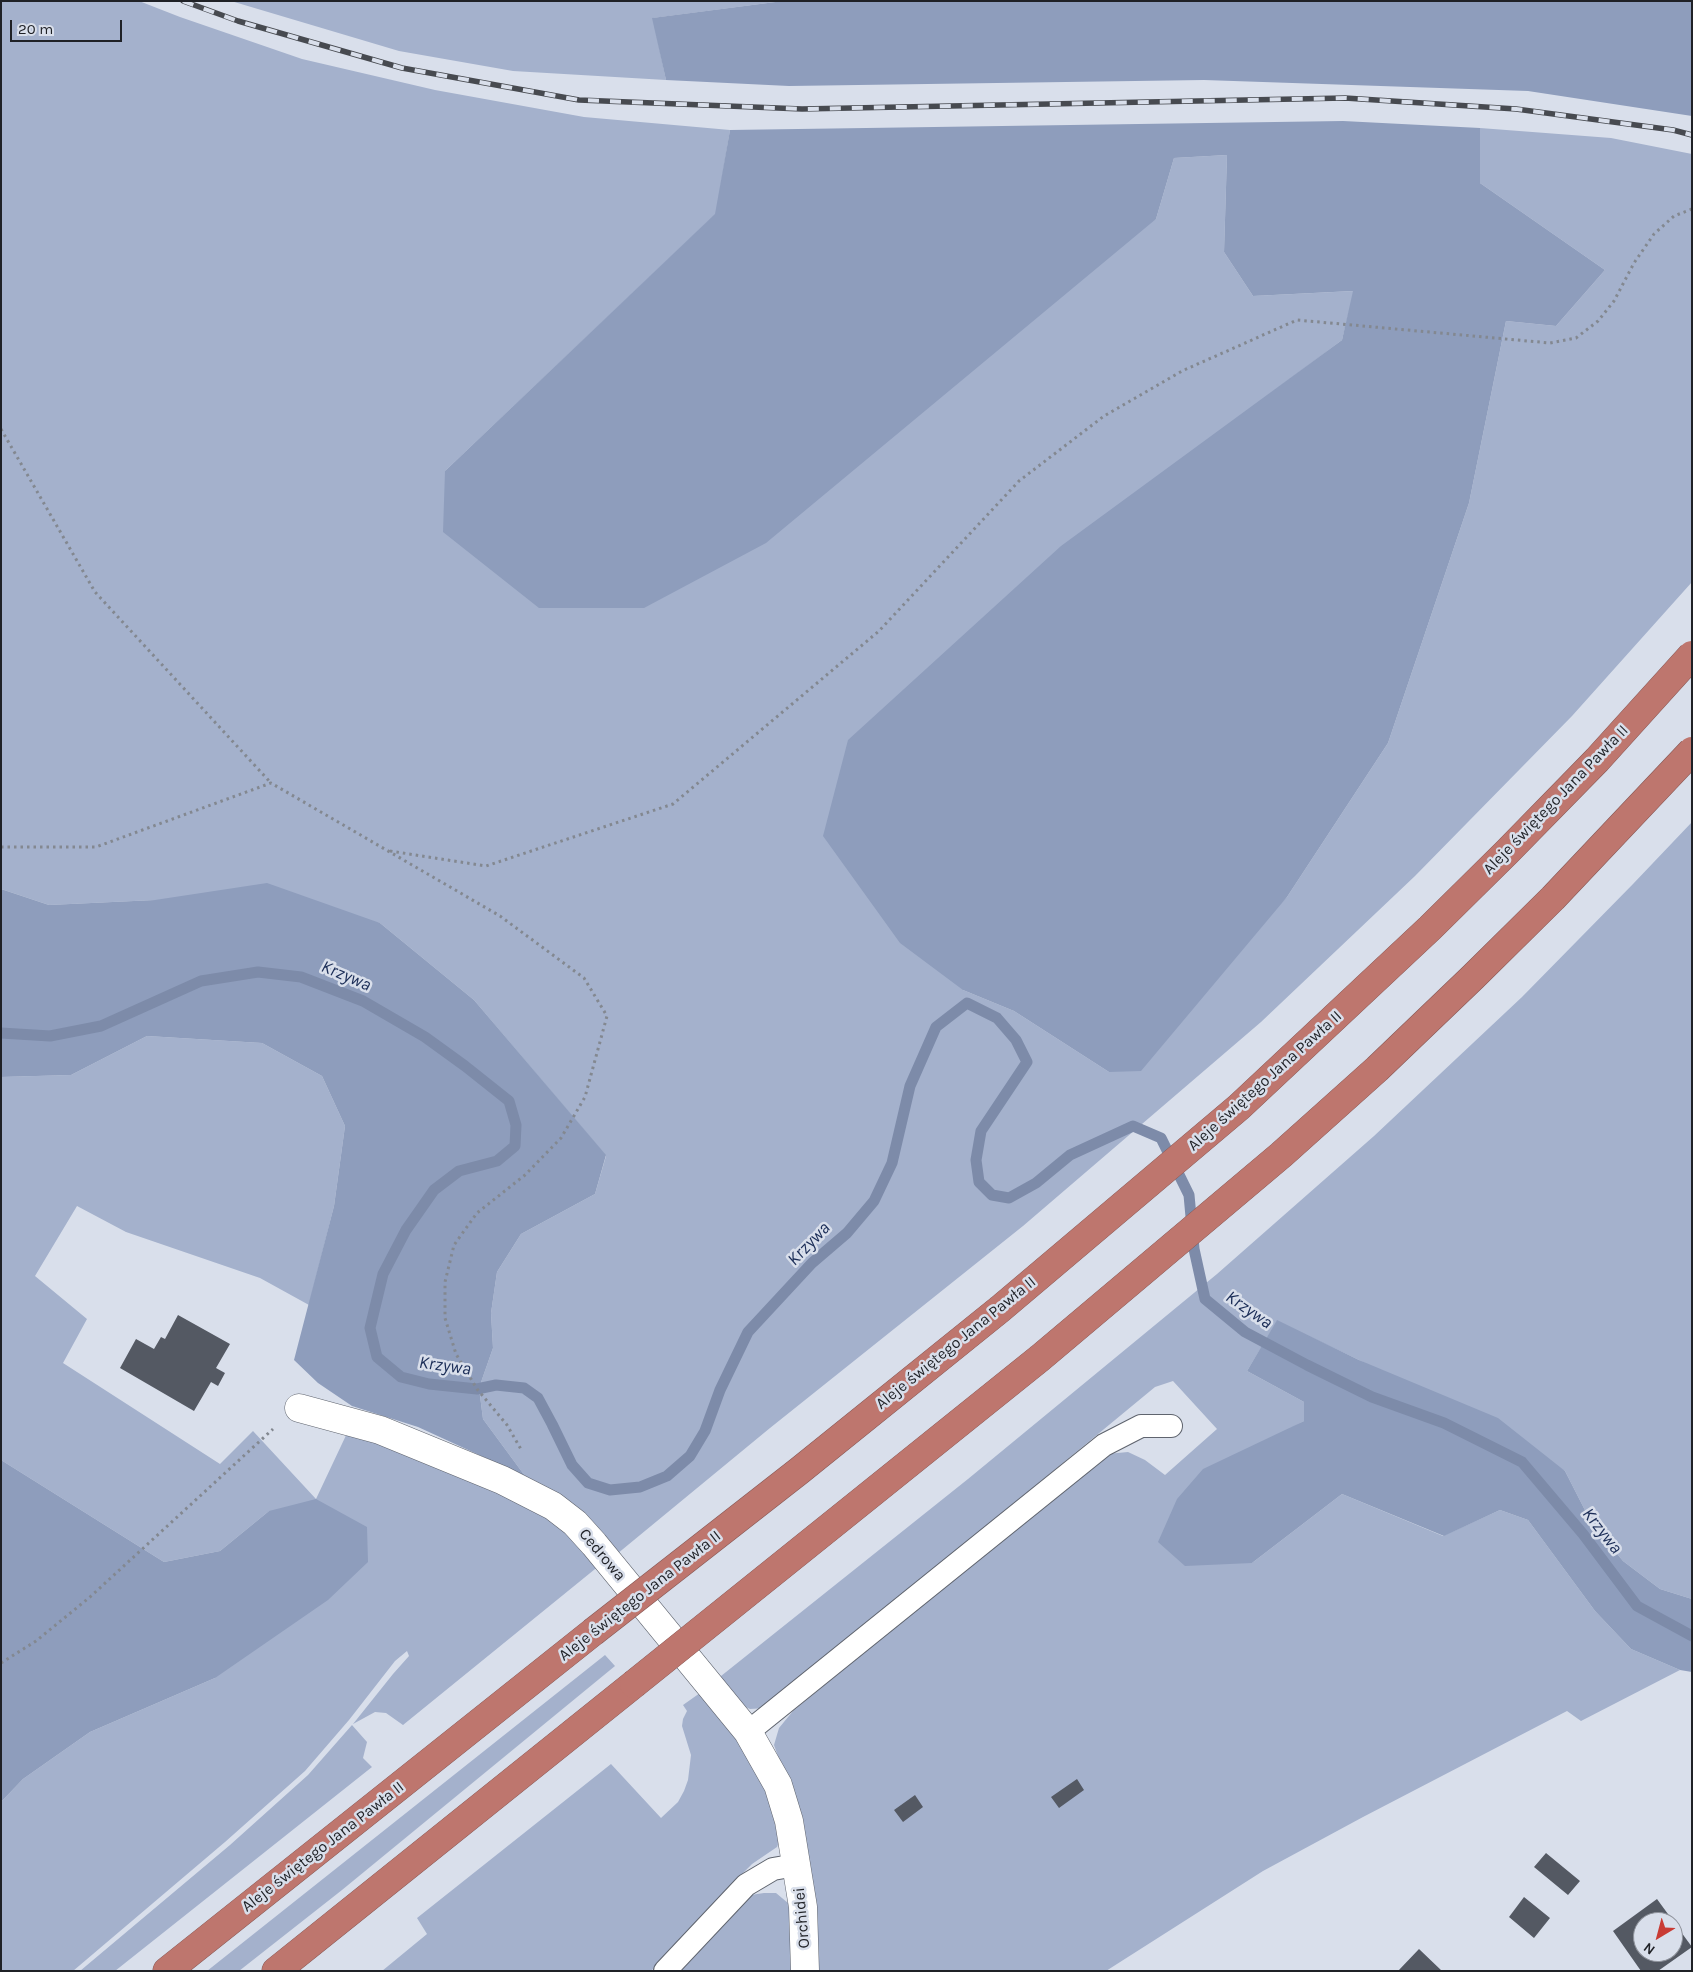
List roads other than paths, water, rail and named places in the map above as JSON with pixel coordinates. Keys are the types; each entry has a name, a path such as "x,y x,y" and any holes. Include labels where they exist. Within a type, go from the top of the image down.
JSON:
{"highway":[{"name":"Aleje świętego Jana Pawła II","path":"168,1971 799,1471 1000,1308 1239,1107 1430,928 1507,852 1597,760 1692,655"},
{"path":"276,1971 1040,1358 1281,1155 1377,1069 1473,977 1553,898 1692,751"}],"street":[{"name":"Cedrowa","path":"298,1408 380,1430 502,1480 553,1506 575,1523 748,1732 778,1785 788,1821 796,1865"},
{"name":"Orchidei","path":"796,1865 803,1907 806,1971"}],"lane":[{"path":"748,1732 1104,1445 1141,1426 1171,1426"},
{"path":"665,1971 746,1885 773,1869 796,1865"}],"waterway":[{"name":"Krzywa","path":"1,1033 50,1036 101,1026 201,981 258,972 301,977 363,1001 425,1037 465,1066 509,1101 516,1125 515,1146 497,1161 459,1171 434,1190 406,1230 383,1274 370,1328 377,1357 401,1377 429,1384 477,1389 496,1385 524,1388 538,1398 572,1465 588,1483 610,1490 640,1487 667,1476 690,1456 705,1431 720,1390 748,1332 812,1263 847,1233 874,1201 892,1163 910,1086 936,1027 967,1003 997,1018 1016,1040 1027,1062 981,1131 976,1160 979,1182 992,1195 1009,1198 1036,1183 1070,1155 1133,1126 1161,1138 1189,1195 1194,1249 1205,1299 1245,1332 1307,1365 1372,1397 1444,1423 1522,1462 1583,1534 1637,1606 1692,1636"}],"railway":[{"path":"183,1 238,21 402,68 579,100 802,109 1345,98 1516,109 1673,130 1692,135"}]}
